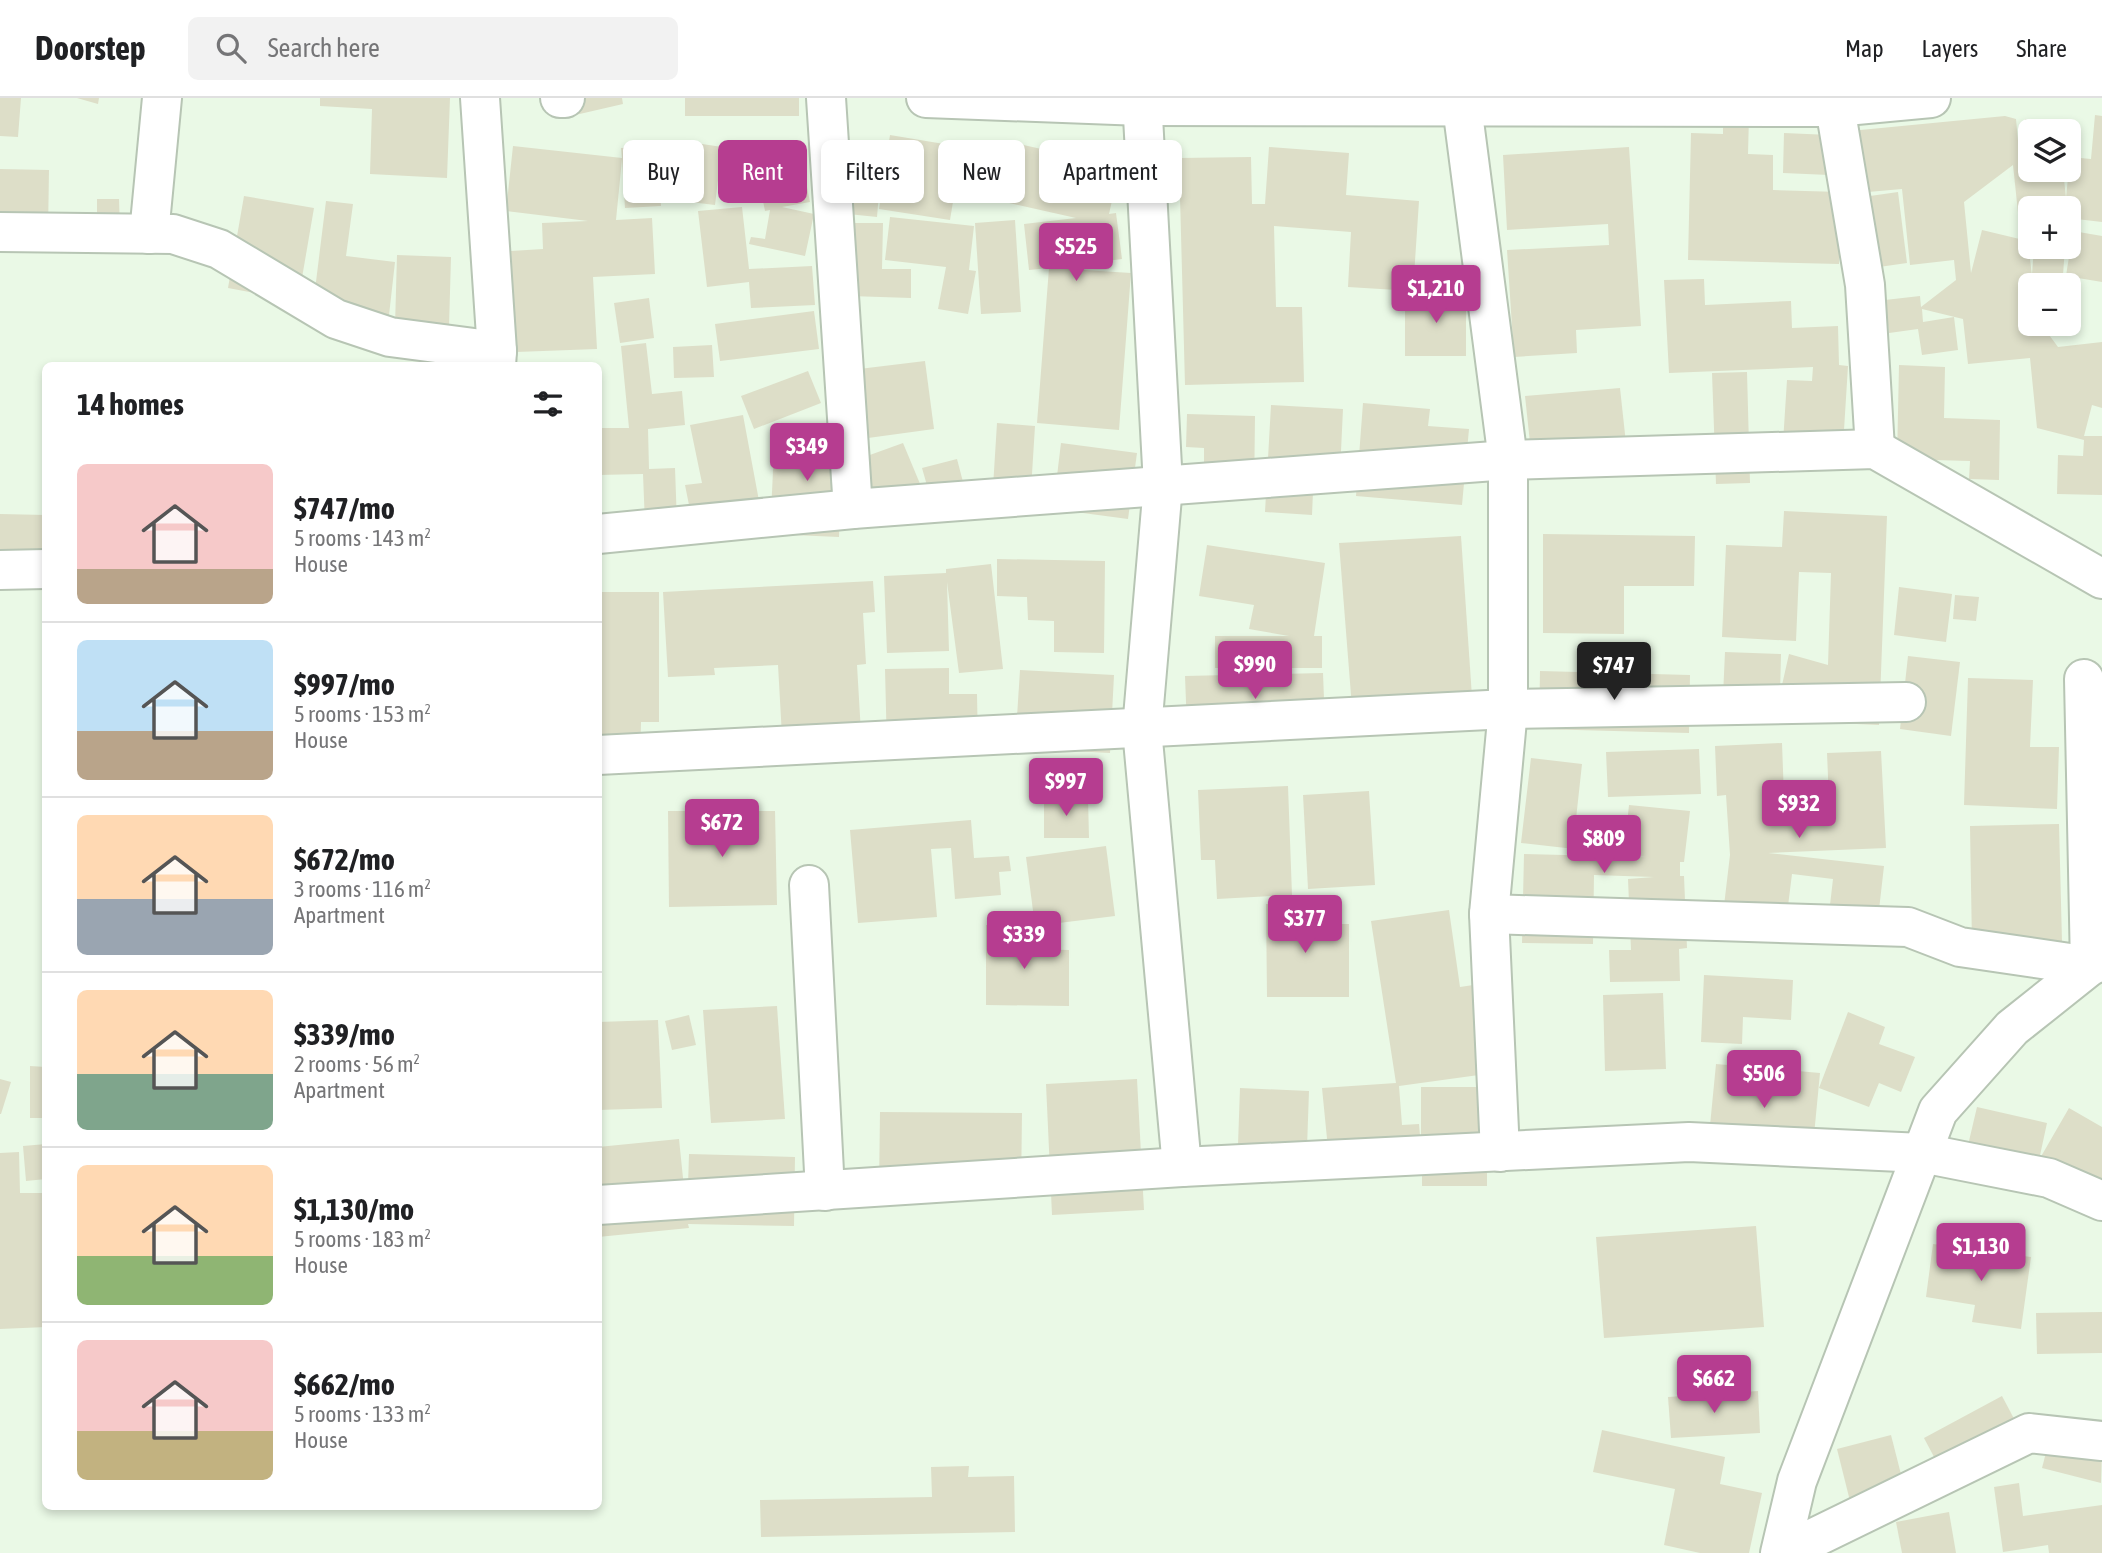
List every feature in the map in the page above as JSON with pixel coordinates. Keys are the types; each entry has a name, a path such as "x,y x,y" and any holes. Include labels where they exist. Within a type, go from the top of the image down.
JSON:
{"street":[{"path":"149,234 162,98"},
{"path":"3,233 173,234 219,249 337,319 390,337 496,358 480,98"},
{"path":"826,98 853,509"},
{"path":"926,98 1835,107 1931,98"},
{"path":"1142,102 1163,485 1142,729 1182,1167"},
{"path":"1463,102 1508,460 1508,709 1489,914 1500,1152"},
{"path":"1835,107 1865,285 1875,449"},
{"path":"602,534 853,509 1508,460 1875,449 2102,579"},
{"path":"0,570 42,569"},
{"path":"2084,680 2096,963"},
{"path":"602,755 1508,709 1906,702"},
{"path":"809,885 825,1191"},
{"path":"1489,914 1908,927 1960,947 2096,963"},
{"path":"1781,1553 1797,1481 1938,1111 2012,1028 2096,963"},
{"path":"602,1205 1182,1167 1689,1142 1922,1153 2049,1178 2102,1201"},
{"path":"1781,1553 2029,1433 2102,1440"}],"building":[{"path":"0,98 21,98 18,137 0,136"},
{"path":"77,98 99,98 98,104"},
{"path":"320,98 450,98 447,178 370,174 372,109 320,106"},
{"path":"553,98 622,98 623,104 558,119"},
{"path":"685,98 799,98 799,116 685,116"},
{"path":"1723,115 1749,116 1748,154 1773,155 1773,190 1841,192 1839,264 1688,260 1691,133 1723,134"},
{"path":"2095,115 2102,116 2102,222 2081,220 2081,196 2066,196 2068,182 2081,182 2081,158 2091,159"},
{"path":"2005,116 2016,119 2018,182 2064,182 2066,196 2018,196 2018,212 2013,165 1964,202 1971,273 1982,230 2018,239 2018,259 2030,259 2032,273 2018,273 2018,336 2050,336 2058,347 2102,342 2102,408 2092,405 2084,436 2102,436 2102,495 2057,494 2058,455 2083,456 2084,440 2037,428 2030,358 1968,364 1963,319 1922,309 1923,322 1954,317 1958,350 1922,355 1918,329 1889,333 1885,300 1920,296 1921,307 1956,280 1954,260 1910,265 1902,189 1868,192 1850,131"},
{"path":"1784,133 1830,135 1829,175 1783,173"},
{"path":"890,135 920,140 889,140"},
{"path":"924,141 938,143 938,203 953,203 950,220 879,209 880,203 924,203"},
{"path":"704,144 718,146 715,205 698,203 704,203"},
{"path":"1025,145 1039,148 1039,203 1111,203 1109,214 1116,213 1122,259 1053,268 1131,273 1119,430 1037,423 1049,268 1029,270 1024,224 1076,218 1009,203 1025,203"},
{"path":"513,146 622,158 623,148 623,175 622,159 616,220 652,218 655,274 593,277 597,349 516,352 511,251 543,249 542,223 588,221 506,211"},
{"path":"1269,147 1349,153 1346,195 1419,201 1413,291 1348,287 1351,232 1274,226 1276,307 1302,307 1304,382 1185,385 1180,203 1182,158 1251,157 1252,204 1265,204"},
{"path":"1629,147 1641,326 1576,330 1577,353 1514,357 1507,250 1609,245 1608,224 1507,230 1503,155"},
{"path":"0,169 49,170 48,232 0,231"},
{"path":"1898,192 1907,263 1879,267 1870,196"},
{"path":"244,196 314,208 298,301 228,288"},
{"path":"97,199 119,199 120,229 97,228"},
{"path":"326,201 353,204 346,256 395,262 388,324 312,314"},
{"path":"625,203 661,203 661,206 625,208"},
{"path":"763,203 804,203 782,207 814,214 805,256 749,244 751,237 765,239 770,210 765,211"},
{"path":"849,203 878,203 877,217 848,214"},
{"path":"742,207 749,269 812,266 815,305 751,308 749,282 707,287 698,211"},
{"path":"890,217 974,226 969,270 976,271 968,314 938,309 946,267 885,260"},
{"path":"1015,220 1021,312 981,314 975,223"},
{"path":"851,223 883,223 882,269 911,269 911,298 850,296"},
{"path":"2081,232 2102,236 2102,282 2081,278 2081,273 2066,273 2069,259 2081,259"},
{"path":"397,255 451,257 449,327 395,326"},
{"path":"2033,259 2064,259 2063,273 2032,273"},
{"path":"1704,279 1705,305 1791,301 1792,328 1838,326 1839,365 1848,366 1842,462 1782,458 1787,380 1812,381 1813,367 1669,373 1664,280"},
{"path":"1405,294 1466,294 1466,356 1405,356"},
{"path":"649,298 654,338 620,343 614,303"},
{"path":"814,311 819,349 720,361 715,324"},
{"path":"646,343 652,394 682,391 685,425 648,429 649,469 675,468 677,523 645,524 643,474 602,475 602,428 629,428 621,346"},
{"path":"712,345 714,377 674,378 673,347"},
{"path":"925,361 934,429 868,438 859,369"},
{"path":"1899,365 1945,367 1944,418 2000,420 1999,480 1969,479 1970,461 1897,459"},
{"path":"808,371 821,403 754,429 741,396"},
{"path":"1747,372 1750,483 1716,484 1712,373"},
{"path":"1620,388 1629,471 1534,480 1525,396"},
{"path":"1363,403 1430,409 1428,426 1469,429 1462,505 1356,496"},
{"path":"1271,405 1343,409 1339,493 1313,492 1312,515 1265,512"},
{"path":"1187,414 1255,416 1254,498 1204,497 1204,448 1186,447"},
{"path":"743,415 765,533 697,545 685,485 702,483 690,425"},
{"path":"997,423 1035,426 1030,506 992,503"},
{"path":"775,429 843,432 839,537 770,534"},
{"path":"903,443 928,503 878,521 856,460"},
{"path":"1061,443 1137,453 1128,519 1053,509"},
{"path":"957,459 968,501 934,510 922,468"},
{"path":"1784,511 1887,516 1879,725 1722,718 1725,652 1781,654 1780,694 1789,654 1828,665 1831,573 1799,572 1796,641 1722,637 1726,545 1782,547"},
{"path":"0,514 42,515 42,576 0,575"},
{"path":"1543,534 1695,536 1694,586 1624,586 1624,634 1543,633"},
{"path":"1461,536 1474,726 1354,733 1339,543"},
{"path":"1207,545 1325,563 1314,636 1322,636 1322,668 1215,668 1215,636 1289,636 1249,629 1254,605 1199,596"},
{"path":"997,559 1105,561 1104,653 1054,652 1054,621 1028,620 1027,597 997,596"},
{"path":"991,564 1003,669 959,673 947,582 949,651 887,653 884,576 946,573 946,569"},
{"path":"873,581 875,612 863,613 866,664 857,665 862,750 783,754 778,665 714,668 715,675 668,677 663,592"},
{"path":"1899,587 1952,594 1946,642 1894,635"},
{"path":"602,592 659,592 659,722 641,722 640,763 602,763"},
{"path":"1955,595 1979,597 1976,621 1953,619"},
{"path":"1908,656 1960,662 1951,736 1900,729"},
{"path":"949,668 949,694 977,694 978,748 887,750 885,669"},
{"path":"1020,670 1114,675 1110,753 1015,748"},
{"path":"1540,671 1690,675 1689,733 1539,729"},
{"path":"1323,673 1325,725 1187,728 1185,676"},
{"path":"1968,678 2033,680 2030,747 2059,747 2057,809 1964,805"},
{"path":"1782,743 1785,824 1830,823 1827,753 1881,751 1886,848 1768,853 1884,866 1876,936 1827,931 1833,879 1792,874 1784,938 1721,931 1730,855 1726,795 1717,796 1715,746"},
{"path":"1699,749 1701,794 1608,797 1606,752"},
{"path":"1531,758 1582,764 1576,819 1627,824 1629,805 1690,811 1684,862 1680,862 1680,876 1684,876 1687,948 1679,949 1680,981 1610,982 1609,950 1631,950 1628,879 1654,877 1594,875 1593,944 1522,943 1524,854 1645,857 1521,843"},
{"path":"1288,786 1292,895 1217,899 1215,860 1201,860 1198,790"},
{"path":"1369,791 1375,885 1308,889 1303,795"},
{"path":"1044,798 1088,798 1089,838 1044,838"},
{"path":"668,811 775,811 777,905 669,907"},
{"path":"971,820 974,858 1009,856 1011,871 999,872 1001,895 955,899 951,848 931,849 937,917 858,923 850,830"},
{"path":"2059,824 2062,942 1972,945 1970,826"},
{"path":"1106,846 1115,916 1035,926 1026,857"},
{"path":"1266,904 1305,904 1305,924 1349,924 1349,997 1267,997"},
{"path":"1449,910 1460,987 1480,984 1486,1074 1399,1086 1402,1125 1419,1124 1421,1147 1421,1087 1487,1087 1487,1186 1422,1186 1422,1173 1331,1179 1322,1088 1396,1083 1371,921"},
{"path":"986,925 1025,925 1026,949 1069,950 1069,1006 986,1005"},
{"path":"1704,975 1793,980 1791,1020 1743,1017 1742,1044 1701,1042"},
{"path":"1663,993 1666,1069 1605,1071 1603,995"},
{"path":"777,1006 785,1119 711,1123 703,1010"},
{"path":"1848,1012 1885,1027 1879,1044 1915,1057 1901,1092 1879,1083 1869,1107 1819,1088"},
{"path":"689,1015 696,1045 672,1050 665,1021"},
{"path":"658,1020 662,1108 602,1110 602,1022"},
{"path":"1716,1064 1820,1073 1812,1156 1708,1146"},
{"path":"30,1066 42,1067 42,1118 30,1118"},
{"path":"0,1079 11,1082 1,1114 0,1114"},
{"path":"1137,1079 1144,1210 1052,1215 1046,1084"},
{"path":"1240,1088 1309,1091 1306,1176 1237,1173"},
{"path":"1977,1107 2047,1123 2039,1160 2069,1108 2102,1127 2102,1219 2034,1179 1961,1175"},
{"path":"880,1112 1022,1113 1021,1191 879,1189"},
{"path":"679,1139 687,1217 689,1154 795,1157 794,1226 688,1224 689,1228 602,1237 602,1147"},
{"path":"42,1144 42,1179 26,1181 23,1146"},
{"path":"19,1152 20,1193 42,1193 42,1327 0,1329 0,1153"},
{"path":"1756,1226 1764,1327 1604,1338 1596,1237"},
{"path":"1933,1244 2031,1257 2021,1329 1972,1322 1975,1305 1926,1297"},
{"path":"2102,1312 2102,1353 2037,1354 2036,1313"},
{"path":"1758,1391 1760,1433 1671,1438 1668,1397"},
{"path":"2002,1396 2020,1430 1942,1472 1924,1438"},
{"path":"1602,1430 1725,1457 1720,1484 1762,1493 1749,1553 1700,1553 1664,1545 1675,1489 1593,1472"},
{"path":"1891,1435 1905,1490 1851,1505 1837,1449"},
{"path":"2050,1437 2102,1449 2101,1483 2042,1468"},
{"path":"969,1466 968,1477 1014,1476 1015,1532 761,1537 760,1500 932,1497 931,1467"},
{"path":"2019,1483 2023,1516 2102,1505 2102,1553 2049,1553 2048,1545 2003,1552 1994,1487"},
{"path":"1949,1512 1956,1553 1902,1553 1896,1522"}]}
